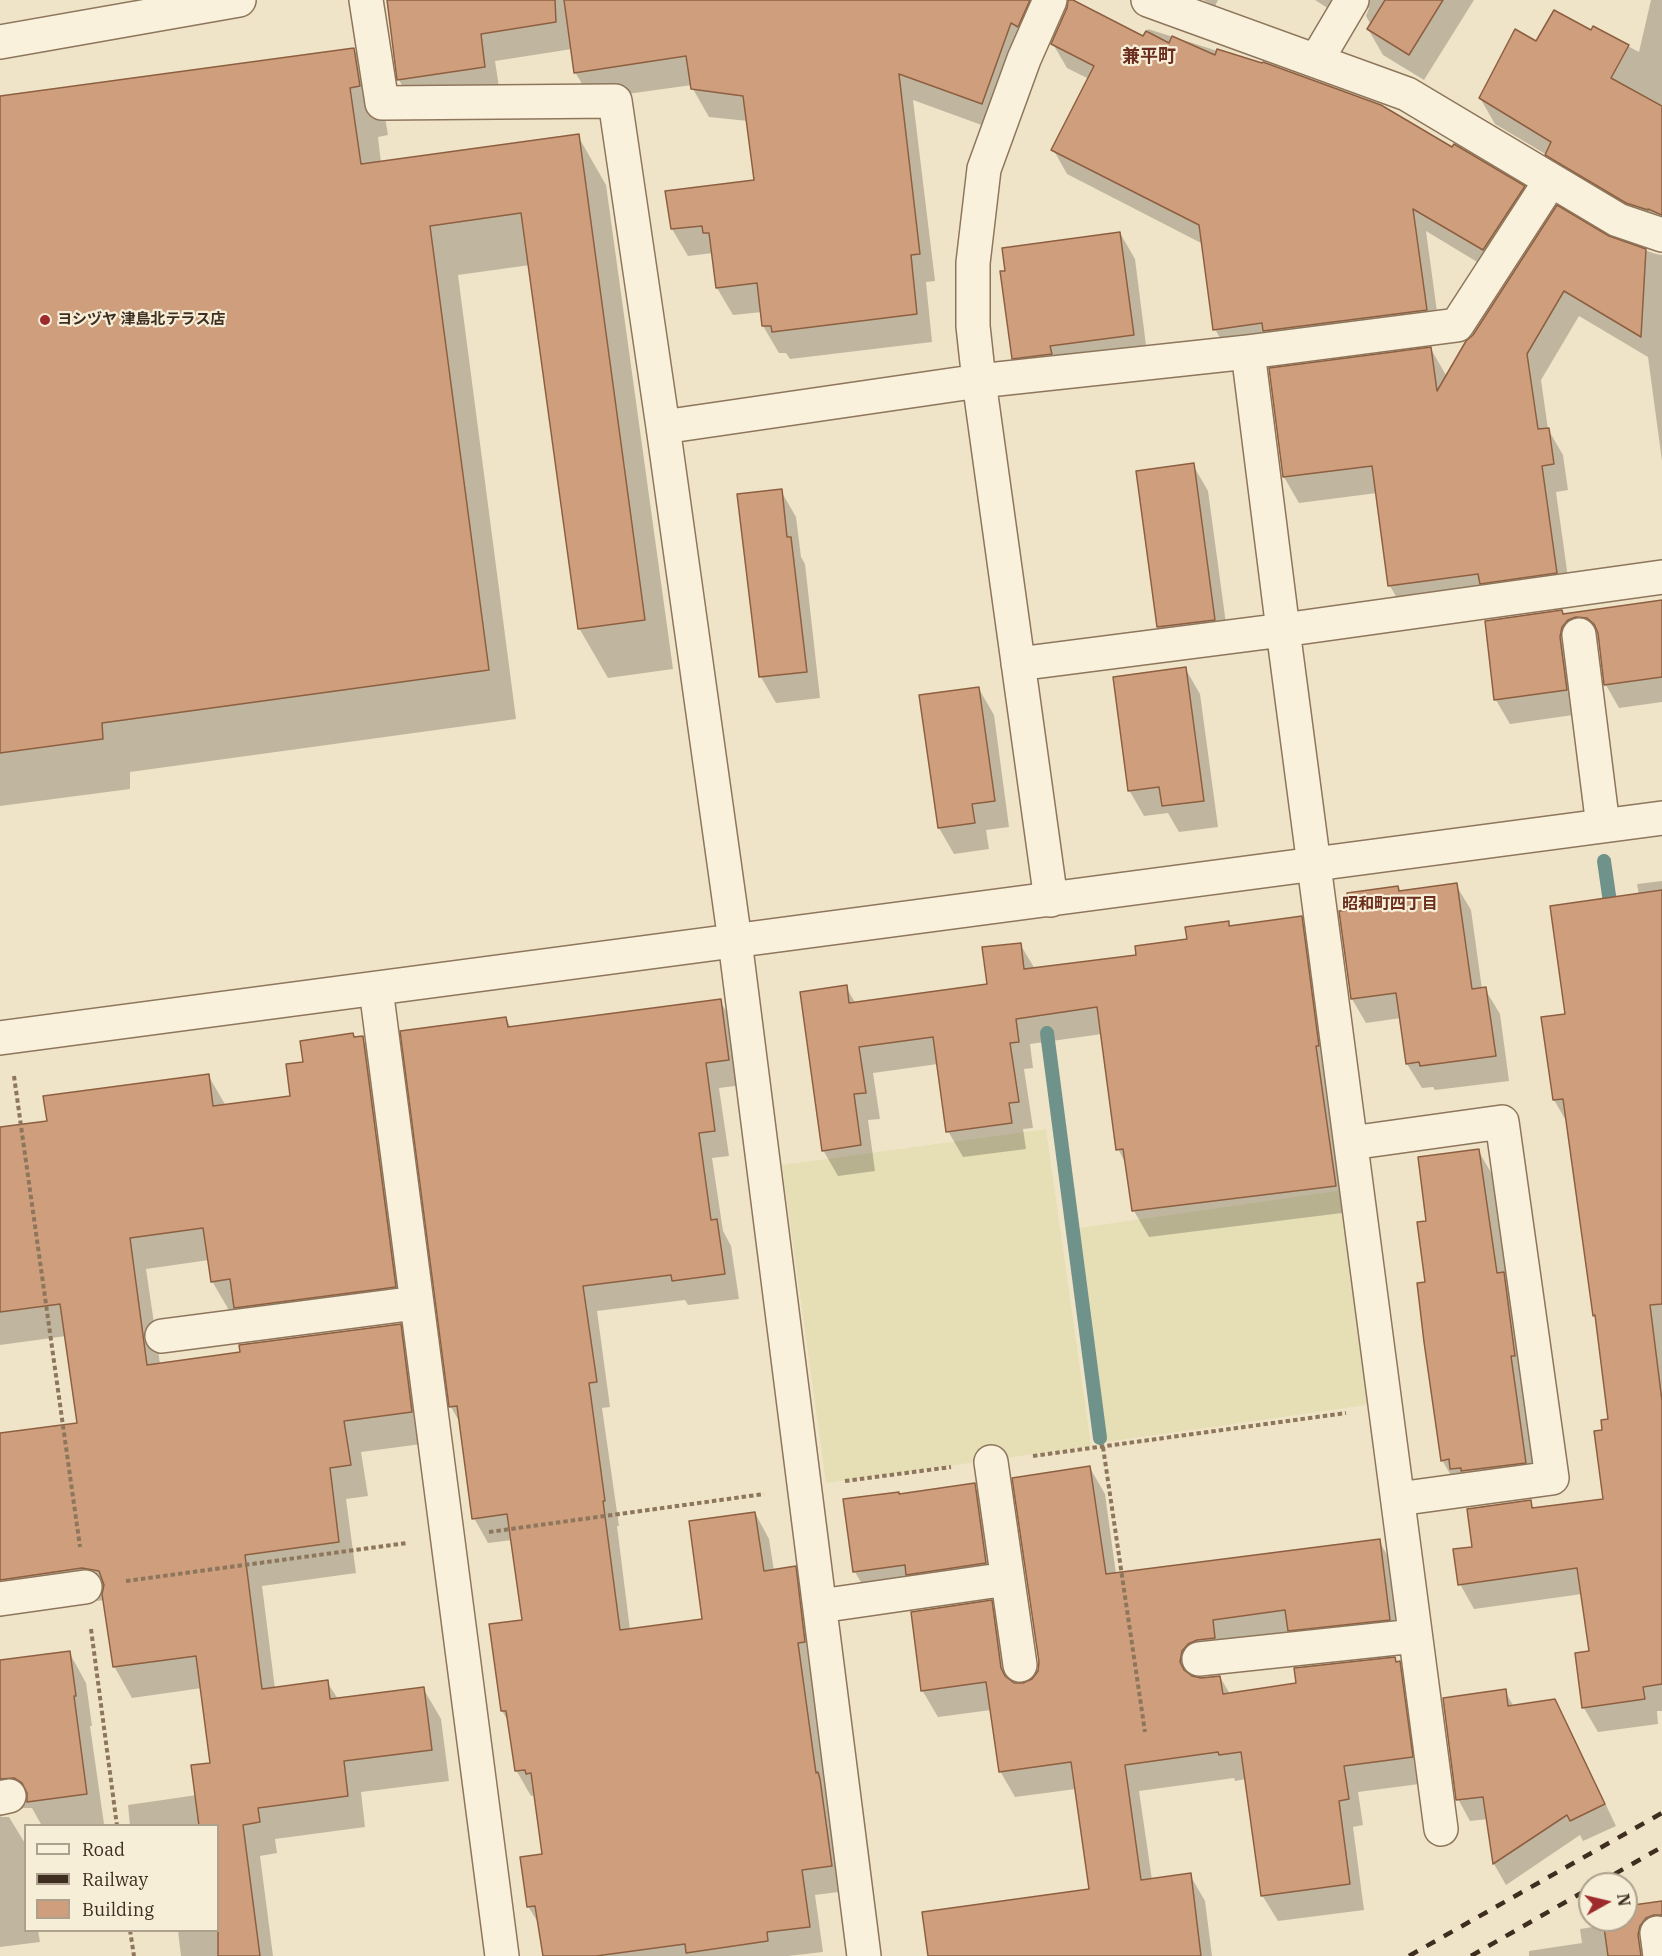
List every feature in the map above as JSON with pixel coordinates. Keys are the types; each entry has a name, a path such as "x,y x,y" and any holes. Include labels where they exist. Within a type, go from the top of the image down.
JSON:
{"street":[{"path":"0,42 239,0"},
{"path":"366,0 382,103 615,101 735,941 864,1956"},
{"path":"1050,0 1024,59 984,170 973,263 973,326 1051,900"},
{"path":"1148,0 1407,94 1618,220 1662,235"},
{"path":"1316,61 1352,0"},
{"path":"663,427 979,381 1248,352 1457,325 1551,180"},
{"path":"1248,352 1282,630 1315,865 1441,1830"},
{"path":"1018,664 1662,577"},
{"path":"1579,635 1603,826"},
{"path":"4,1038 1662,818"},
{"path":"376,989 501,1956"},
{"path":"1351,1143 1502,1122 1552,1478 1398,1500"},
{"path":"162,1336 416,1303"},
{"path":"991,1462 1020,1665"},
{"path":"820,1606 1007,1579"},
{"path":"0,1599 85,1587"},
{"path":"1199,1659 1415,1636"}],"path":[{"path":"4,1038 85,1587 117,1824"},
{"path":"85,1587 1385,1407"},
{"path":"1103,1447 1145,1732"},
{"path":"130,1932 134,1956"}],"shaded area":[{"path":"1046,1129 1091,1446 826,1483 782,1165"},
{"path":"1343,1190 1374,1404 1106,1442 1079,1228"}],"building":[{"path":"387,0 555,0 556,22 481,34 485,67 397,80"},
{"path":"564,0 1030,0 1018,27 1011,23 982,104 899,74 920,254 911,255 917,314 772,332 771,326 762,326 757,283 716,288 709,233 703,233 702,226 671,229 665,191 754,180 743,96 691,89 686,56 574,73"},
{"path":"1068,0 1073,0 1143,36 1146,31 1169,43 1172,36 1215,55 1217,49 1263,62 1381,105 1525,186 1483,250 1413,209 1427,310 1263,331 1262,323 1213,330 1199,225 1051,150 1094,66 1051,44 1067,8"},
{"path":"1385,0 1443,0 1409,55 1367,29"},
{"path":"1554,10 1591,30 1593,26 1629,45 1611,78 1662,106 1662,215 1626,203 1545,155 1551,142 1479,98 1515,29 1536,41"},
{"path":"354,48 360,86 350,88 361,164 579,134 645,620 578,629 521,213 430,226 489,670 102,723 103,739 0,753 0,96"},
{"path":"1557,205 1609,236 1646,249 1641,337 1564,291 1527,354 1538,429 1549,428 1554,464 1542,466 1557,573 1480,584 1478,574 1388,586 1372,466 1283,477 1269,368 1431,347 1437,391 1466,341 1473,335"},
{"path":"1120,232 1134,335 1050,346 1052,354 1012,359 1000,271 1005,271 1002,248"},
{"path":"1194,463 1215,620 1157,627 1136,471"},
{"path":"782,489 787,537 791,537 807,672 759,677 737,494"},
{"path":"1662,600 1662,677 1604,685 1598,633 1594,624 1587,618 1576,617 1568,620 1562,627 1560,637 1567,690 1494,700 1485,621 1562,610 1563,614"},
{"path":"1186,667 1204,801 1162,806 1159,787 1128,791 1113,677"},
{"path":"979,687 995,801 972,804 975,823 938,828 919,695"},
{"path":"1457,883 1472,989 1486,987 1496,1056 1420,1066 1419,1062 1406,1064 1396,993 1351,999 1339,911 1349,910 1347,893 1398,886 1399,891"},
{"path":"1662,890 1662,1304 1650,1305 1662,1401 1662,1684 1643,1687 1645,1699 1582,1708 1575,1653 1589,1651 1577,1568 1458,1585 1453,1549 1472,1547 1467,1509 1531,1500 1532,1508 1603,1499 1594,1431 1602,1430 1601,1420 1608,1419 1595,1315 1593,1316 1563,1099 1553,1100 1541,1017 1565,1014 1550,906"},
{"path":"1302,916 1319,1046 1316,1046 1336,1186 1132,1211 1123,1149 1116,1150 1097,1007 1016,1019 1019,1042 1010,1043 1019,1102 1009,1103 1012,1123 946,1132 933,1037 859,1047 866,1093 854,1094 861,1145 822,1151 800,992 847,985 849,1003 987,984 982,947 1021,943 1024,969 1136,955 1135,946 1187,939 1185,927 1229,921 1229,926"},
{"path":"721,999 729,1060 706,1063 715,1131 699,1133 711,1220 717,1219 725,1274 672,1281 671,1275 583,1286 597,1382 589,1383 605,1501 603,1501 620,1630 702,1619 689,1521 755,1512 764,1571 796,1566 805,1642 798,1643 832,1866 802,1870 810,1927 767,1932 768,1941 686,1953 685,1944 596,1956 543,1956 535,1906 527,1907 520,1857 542,1854 531,1773 526,1774 525,1770 515,1771 506,1711 501,1711 489,1624 522,1620 507,1514 472,1519 457,1406 449,1407 400,1031 506,1017 508,1027"},
{"path":"353,1033 354,1037 363,1036 396,1287 234,1308 230,1279 211,1282 203,1228 130,1238 147,1365 240,1352 239,1345 401,1324 412,1412 344,1421 351,1465 330,1468 339,1542 245,1555 262,1689 328,1680 330,1699 424,1687 432,1750 344,1761 348,1796 258,1808 260,1822 243,1825 260,1956 218,1956 219,1824 199,1824 191,1765 210,1763 196,1656 113,1667 102,1594 104,1585 99,1571 82,1568 0,1580 0,1433 77,1423 60,1304 0,1312 0,1127 47,1121 43,1096 209,1074 213,1106 290,1096 286,1064 303,1062 300,1041"},
{"path":"1479,1149 1497,1273 1504,1272 1515,1356 1511,1356 1526,1463 1461,1471 1461,1468 1450,1469 1449,1459 1441,1461 1424,1342 1417,1283 1425,1282 1417,1222 1426,1221 1418,1157"},
{"path":"1090,1466 1106,1574 1380,1539 1390,1620 1288,1631 1285,1610 1213,1620 1215,1638 1197,1640 1188,1644 1182,1651 1180,1662 1184,1670 1192,1676 1201,1678 1220,1676 1223,1694 1296,1683 1294,1668 1395,1657 1396,1662 1400,1661 1413,1757 1344,1766 1349,1799 1339,1801 1350,1884 1261,1896 1241,1752 1219,1755 1218,1752 1125,1765 1141,1880 1191,1873 1201,1956 928,1956 922,1912 1089,1889 1071,1762 999,1772 986,1682 921,1691 911,1612 992,1600 1001,1668 1005,1676 1014,1683 1023,1683 1032,1679 1038,1671 1039,1662 1012,1478"},
{"path":"975,1483 986,1563 906,1575 905,1565 853,1572 843,1499"},
{"path":"70,1651 87,1794 27,1802 27,1793 22,1783 14,1778 0,1779 0,1660"},
{"path":"1506,1689 1508,1706 1555,1699 1605,1804 1570,1821 1567,1815 1493,1864 1483,1797 1456,1800 1443,1698"},
{"path":"1662,1901 1662,1915 1646,1918 1640,1926 1638,1935 1641,1956 1608,1956 1605,1932 1638,1932 1638,1904"}],"waterway":[{"path":"1604,861 1612,916"},
{"path":"1047,1033 1100,1438"}],"railway":[{"path":"1409,1956 1662,1813"},
{"path":"1618,1872 1662,1847"},
{"path":"1471,1956 1578,1895"}],"place":[{"name":"ヨシヅヤ 津島北テラス店","path":"45,320"}],"district":[{"name":"兼平町","path":"1149,57"},
{"name":"昭和町四丁目","path":"1390,904"}]}
